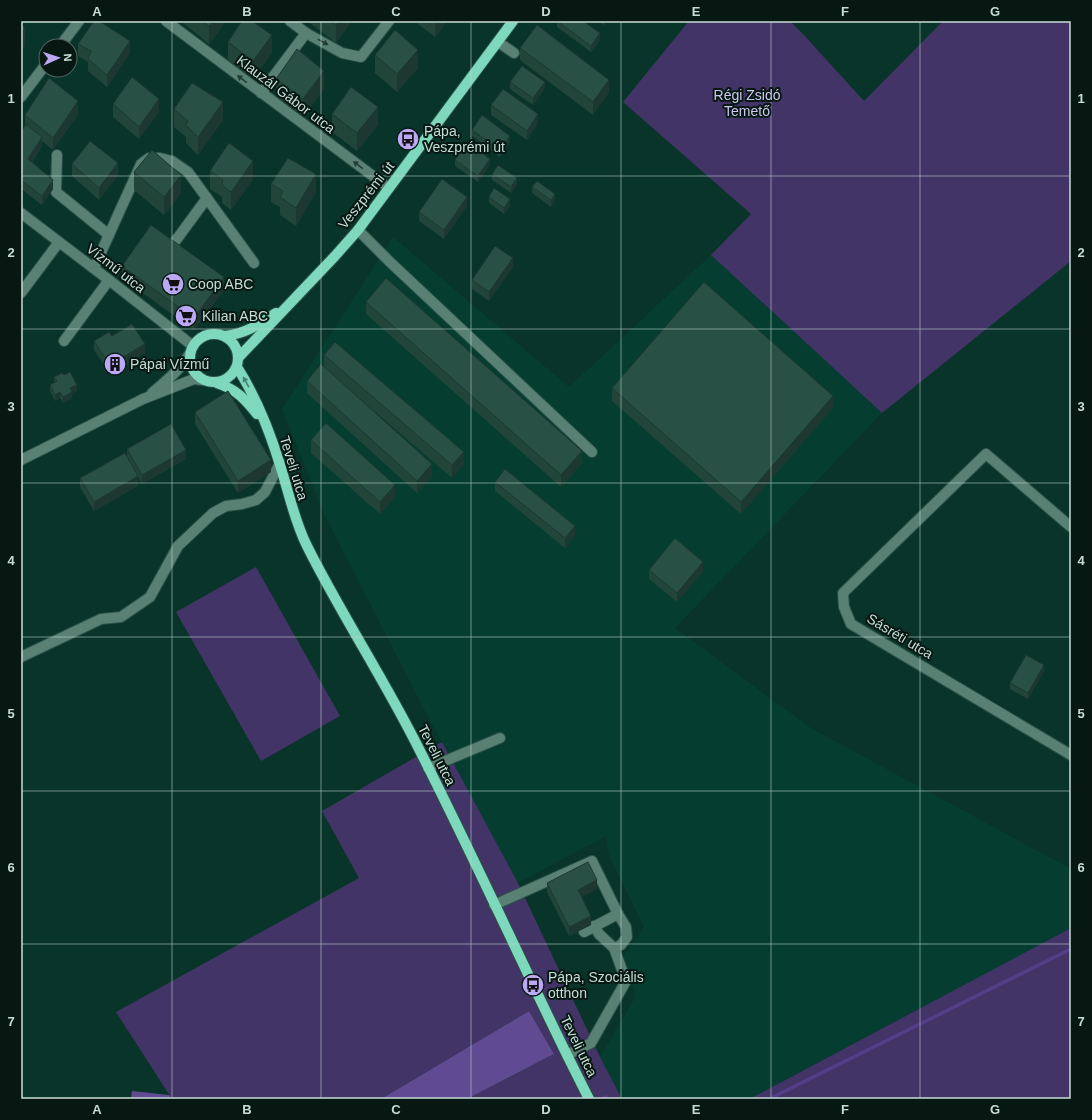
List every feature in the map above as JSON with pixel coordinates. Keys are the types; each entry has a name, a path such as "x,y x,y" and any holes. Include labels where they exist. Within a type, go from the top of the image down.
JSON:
{"main road":[{"name":"Veszprémi út","path":"238,362 358,230 513,21"},
{"name":"Veszprémi út","path":"225,336 238,335 250,330 291,303"},
{"path":"215,334 225,336 235,345 238,362 235,372 227,379 217,383 202,380 197,376 191,367 190,362 192,349 196,342 205,336 215,334"},
{"name":"Teveli utca","path":"238,362 265,423 280,463 298,528 318,568 418,747 588,1097"},
{"name":"Teveli utca","path":"217,383 230,387 244,398 265,423"}],"street":[{"name":"Klauzál Gábor utca","path":"166,21 389,188"},
{"path":"290,21 306,33 342,53 361,56 390,21"},
{"path":"65,38 75,22"},
{"path":"261,93 306,33"},
{"path":"498,42 514,53"},
{"path":"21,97 38,75"},
{"path":"57,155 56,192 109,235"},
{"path":"94,268 141,164 149,158 160,158 172,161 188,172 254,263"},
{"path":"174,243 207,198"},
{"name":"Vízmű utca","path":"21,213 94,268 192,349"},
{"path":"358,230 592,452"},
{"path":"21,293 59,242"},
{"path":"64,341 109,280"},
{"path":"143,399 175,374 186,361 192,349"},
{"path":"21,460 143,399 194,380 202,380"},
{"name":"Sásréti utca","path":"1071,527 986,454 843,592 844,607 851,624 1071,755"},
{"path":"21,657 101,619 121,617 150,597 178,546 213,512 226,506 256,500 265,492 280,463"},
{"path":"428,768 500,738"},
{"path":"494,905 592,861 626,927 627,937 621,945 614,948"},
{"path":"584,932 618,914"},
{"path":"567,1055 591,1043 626,981 614,948 599,934 594,926"}],"shaded area":[{"path":"393,237 569,387 711,255 882,413 675,628 811,728 1071,869 1071,928 749,1099 622,1099 600,1057 636,996 623,957 644,927 609,856 606,836 518,883 424,709 323,512 282,409"},
{"path":"529,1011 554,1054 467,1099 381,1099"},
{"path":"132,1091 169,1095 172,1099 131,1099"}],"green space":[{"name":"Régi Zsidó Temető","path":"689,21 790,21 864,101 943,21 1071,21 1071,261 882,413 711,255 751,214 623,102"},
{"path":"256,567 340,716 261,761 176,612"},
{"path":"442,742 518,883 600,1057 622,1099 467,1099 554,1054 529,1011 381,1099 172,1099 116,1012 359,878 322,811"},
{"path":"1071,928 1071,1099 749,1099 791,1077"}],"building":[{"path":"94,21 99,21 130,41 107,75 88,59 91,51 78,44"},
{"path":"202,21 213,21 209,26"},
{"path":"242,21 252,21 272,35 253,61 228,42"},
{"path":"331,21 339,21 336,25"},
{"path":"557,21 583,21 600,33 591,46"},
{"path":"21,25 25,28 21,34"},
{"path":"537,25 609,80 593,102 520,48"},
{"path":"395,30 418,50 397,74 375,55"},
{"path":"297,49 324,71 303,99 276,79"},
{"path":"522,66 545,82 533,98 510,82"},
{"path":"132,77 159,99 139,127 113,104"},
{"path":"49,78 78,101 53,138 25,115"},
{"path":"192,83 223,102 198,137 186,125 188,121 174,109"},
{"path":"351,87 378,107 357,133 332,114"},
{"path":"503,89 538,114 527,131 491,105"},
{"path":"482,115 510,136 500,150 472,130"},
{"path":"26,124 42,137 28,159 53,180 42,196 21,180 21,132"},
{"path":"90,141 118,163 99,188 72,164"},
{"path":"467,142 490,159 478,176 455,160"},
{"path":"229,143 253,161 231,192 222,185 223,180 210,171"},
{"path":"152,150 181,175 164,197 134,172"},
{"path":"288,158 316,174 296,208 280,197 283,191 271,184"},
{"path":"498,165 517,178 511,187 492,174"},
{"path":"442,179 467,197 444,230 419,212"},
{"path":"537,181 555,194 551,200 532,187"},
{"path":"494,188 510,199 504,208 489,197"},
{"name":"Coop ABC","path":"151,225 224,277 194,318 122,266"},
{"path":"495,246 513,258 489,292 472,280"},
{"path":"386,278 582,451 561,475 366,302"},
{"path":"704,282 833,396 741,502 612,388"},
{"path":"132,324 145,344 110,365 94,341 109,332 112,336"},
{"path":"335,342 464,452 452,465 324,355"},
{"path":"321,364 432,464 417,481 307,381"},
{"path":"70,372 77,385 70,388 72,392 63,397 60,392 55,395 50,385 57,381 54,377 62,373 64,375"},
{"path":"228,391 271,460 238,481 195,412"},
{"path":"326,423 395,485 380,502 311,440"},
{"path":"171,424 186,450 142,475 127,449"},
{"path":"125,453 138,476 94,502 80,478"},
{"path":"505,469 575,526 565,538 495,482"},
{"path":"675,538 703,562 677,593 649,570"},
{"path":"1026,655 1044,665 1028,693 1010,683"},
{"path":"588,862 597,880 578,890 591,916 569,927 547,883"}],"waterway":[{"path":"769,1099 1071,949"},
{"path":"602,1099 606,1097 607,1099"}],"place":[{"name":"Pápa, Veszprémi út","path":"408,139"},
{"name":"Coop ABC","path":"173,284"},
{"name":"Kilian ABC","path":"186,316"},
{"name":"Pápai Vízmű","path":"115,364"},
{"name":"Pápa, Szociális otthon","path":"533,985"}]}
